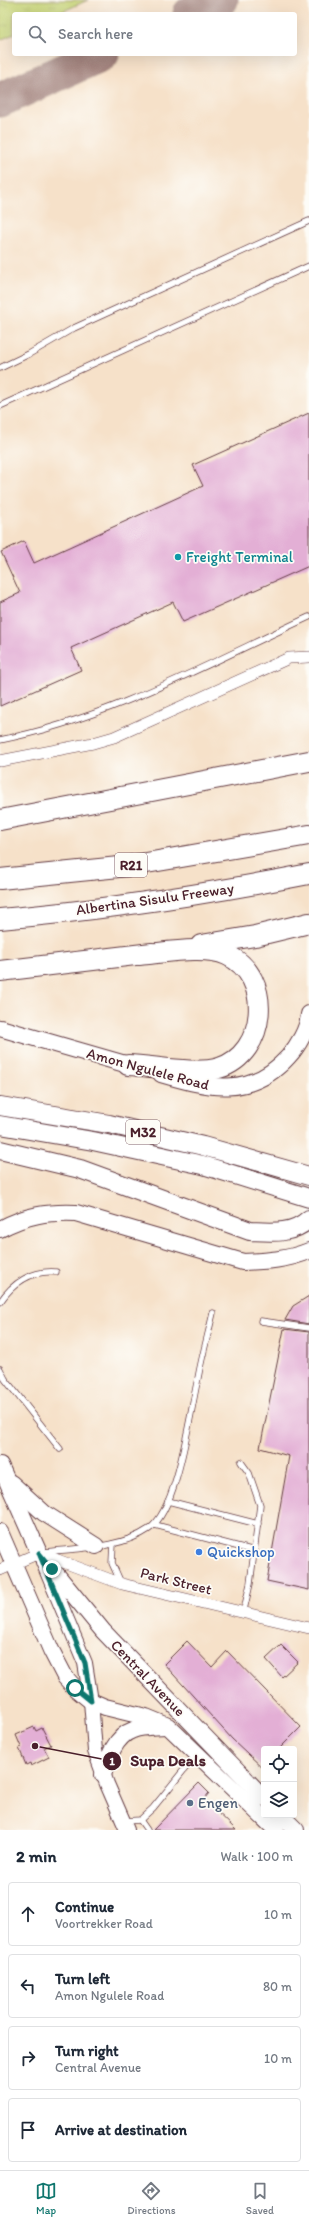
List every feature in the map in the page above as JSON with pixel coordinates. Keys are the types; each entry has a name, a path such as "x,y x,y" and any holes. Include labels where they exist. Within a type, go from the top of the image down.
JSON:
{"highway":[{"path":"0,820 309,761"},
{"name":"R21","path":"0,879 128,866 309,835"},
{"name":"Albertina Sisulu Freeway","path":"0,919 123,904 309,874"},
{"path":"139,955 255,936 309,924"},
{"path":"0,971 139,955 206,950 227,954 243,966 250,976 255,988 260,1013 252,1040 244,1052 233,1062 219,1068 185,1071 155,1066 128,1065"}],"main road":[{"name":"Amon Ngulele Road","path":"0,1028 202,1086 229,1088 255,1083 279,1067 297,1047 309,1014"},
{"name":"M32","path":"0,1106 109,1124 203,1146 309,1176"},
{"name":"M32","path":"0,1125 93,1141 203,1165 309,1198"},
{"path":"0,1150 80,1169 250,1231 279,1233 302,1226 309,1219"},
{"path":"0,1229 21,1218 49,1212 76,1213 244,1262 271,1261 296,1256 309,1250"},
{"name":"Central Avenue","path":"0,1465 39,1553 103,1631 261,1795"},
{"path":"7,1479 44,1513 96,1546"},
{"path":"0,1532 7,1567 59,1667 75,1688 91,1701 105,1707 146,1717 168,1726 276,1830"},
{"path":"103,1775 109,1756 124,1736 134,1729 168,1726"},
{"path":"284,1818 296,1830"}],"street":[{"path":"0,760 94,743 114,737 289,658 309,657"},
{"path":"7,1567 39,1553 85,1663 91,1701 92,1734 95,1751 103,1775 125,1825"},
{"name":"Park Street","path":"39,1553 122,1584 243,1614 309,1628"}],"lane":[{"path":"0,368 29,354 74,328 309,221"},
{"path":"0,406 309,266"},
{"path":"0,740 69,722 118,705 309,617"},
{"path":"0,1302 17,1284 29,1276 45,1271 56,1272"},
{"path":"39,1553 113,1544 138,1536 155,1525 168,1501 184,1447 213,1313"},
{"path":"261,1321 309,1328"},
{"path":"0,1369 5,1379 60,1449"},
{"path":"241,1462 249,1473 260,1505 250,1584 243,1614"},
{"path":"168,1501 258,1524"},
{"path":"155,1525 255,1551"},
{"path":"113,1544 112,1563 122,1584"},
{"path":"125,1825 140,1820 153,1808 197,1753"},
{"path":"140,1820 147,1830"}],"green space":[{"path":"0,0 88,0 61,12 12,12 12,35 0,40"}],"building":[{"name":"Freight Terminal","path":"309,413 309,566 183,622 173,602 71,648 81,670 0,706 0,602 20,593 1,552 24,541 34,563 203,486 193,465"},
{"path":"309,1296 309,1324 285,1320 293,1306"},
{"path":"284,1329 309,1332 309,1590 267,1581 289,1456 260,1448"},
{"path":"187,1641 212,1667 227,1651 301,1727 282,1746 261,1746 261,1766 232,1739 164,1664"},
{"path":"281,1645 298,1662 282,1677 266,1659"},
{"path":"34,1727 36,1731 42,1728 51,1745 44,1748 49,1757 31,1766 30,1763 26,1765 19,1748 21,1747 16,1735"},
{"path":"199,1783 209,1793 204,1799 236,1830 153,1830"}],"taxiway":[{"path":"194,12 221,0"},
{"path":"0,100 98,56"}],"place":[{"name":"Freight Terminal","path":"178,557"},
{"name":"Quickshop","path":"199,1552"},
{"name":"Supa Deals","path":"35,1746"},
{"name":"Engen","path":"190,1803"}],"route":[{"path":"52,1569 39,1553 85,1663 91,1701 75,1688"}]}
